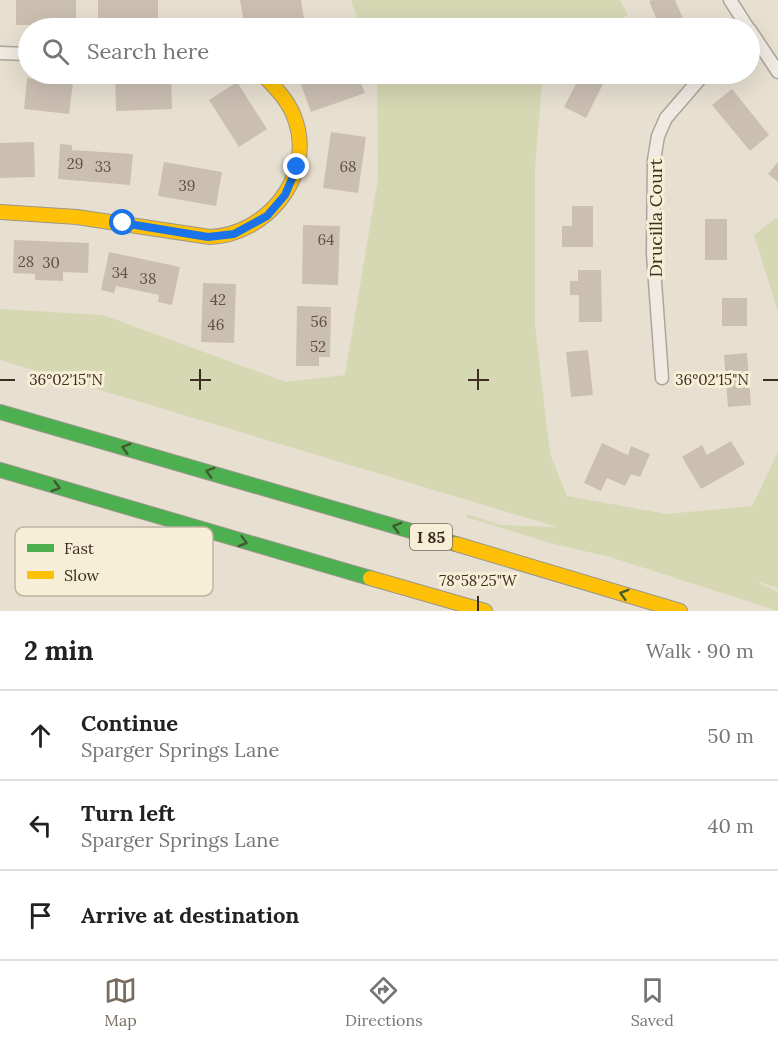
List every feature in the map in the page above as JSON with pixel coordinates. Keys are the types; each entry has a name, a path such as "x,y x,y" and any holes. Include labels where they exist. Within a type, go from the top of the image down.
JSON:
{"main road":[{"path":"0,212 24,212 123,223 208,237 234,234 267,216 285,195 297,167 299,139 294,113 270,84"},
{"name":"I 85","path":"0,412 342,510 680,611"},
{"path":"0,470 196,527"},
{"path":"213,532 485,611"}],"street":[{"path":"730,0 741,18"},
{"path":"760,48 778,72"},
{"path":"0,53 18,54"},
{"name":"Drucilla Court","path":"662,378 653,254 654,160 658,136 666,118 695,84"}],"green space":[{"path":"351,0 620,0 628,15 623,18 357,18"},
{"path":"377,84 542,84 535,167 535,325 550,454 567,496 667,514 752,506 778,452 778,588 753,580 778,592 778,611 610,557 550,543 466,517 467,514 500,525 557,527 0,360 0,309 103,315 286,382 345,375 378,179"},
{"path":"776,218 778,219 778,312 754,235"}],"building":[{"path":"16,0 76,0 76,18 18,18 18,25 16,25"},
{"path":"98,0 158,0 158,18 98,18"},
{"path":"240,0 301,0 304,18 243,18"},
{"path":"675,0 683,18 656,18 649,1"},
{"path":"26,84 73,84 69,114 24,109"},
{"path":"115,84 171,84 172,109 116,111"},
{"path":"234,84 238,84 267,129 239,147 209,100"},
{"path":"301,84 361,84 365,93 311,112"},
{"path":"576,84 603,84 586,118 564,107"},
{"path":"732,89 769,135 750,151 712,105"},
{"path":"331,132 366,137 358,193 323,188"},
{"path":"34,142 35,177 0,178 0,143"},
{"path":"60,144 72,145 72,150 133,154 130,185 58,179"},
{"path":"164,162 222,172 216,206 158,196"},
{"path":"778,162 778,182 768,174"},
{"path":"572,206 593,206 593,247 562,247 562,226 572,226"},
{"path":"705,219 727,219 727,260 705,260"},
{"path":"303,225 340,226 338,285 302,284"},
{"path":"14,240 89,243 88,273 63,272 63,281 35,280 35,274 13,273"},
{"path":"109,252 180,267 172,305 158,302 159,295 116,286 114,293 101,290"},
{"path":"578,270 601,270 602,322 579,322 579,295 570,295 570,281 578,281"},
{"path":"203,283 236,284 234,343 201,342"},
{"path":"722,298 747,298 747,326 722,326"},
{"path":"297,306 331,307 330,357 319,357 319,366 296,366"},
{"path":"588,350 593,395 571,397 566,352"},
{"path":"747,353 751,405 728,407 724,355"},
{"path":"731,441 745,464 701,489 682,457 702,445 707,455"},
{"path":"602,443 628,455 631,446 650,454 640,477 631,474 625,486 607,478 601,491 584,483"}],"traffic: fast":[{"path":"0,412 456,544"},
{"path":"0,470 195,527"},
{"path":"213,532 370,578"}],"traffic: slow":[{"path":"0,212 77,217 210,237 230,234 249,226 280,200 291,182 298,163 300,143 296,122 290,108 271,84"},
{"path":"456,544 680,611"},
{"path":"370,578 485,611"}],"route":[{"path":"123,223 208,237 234,234 267,216 285,195 297,167"}]}
